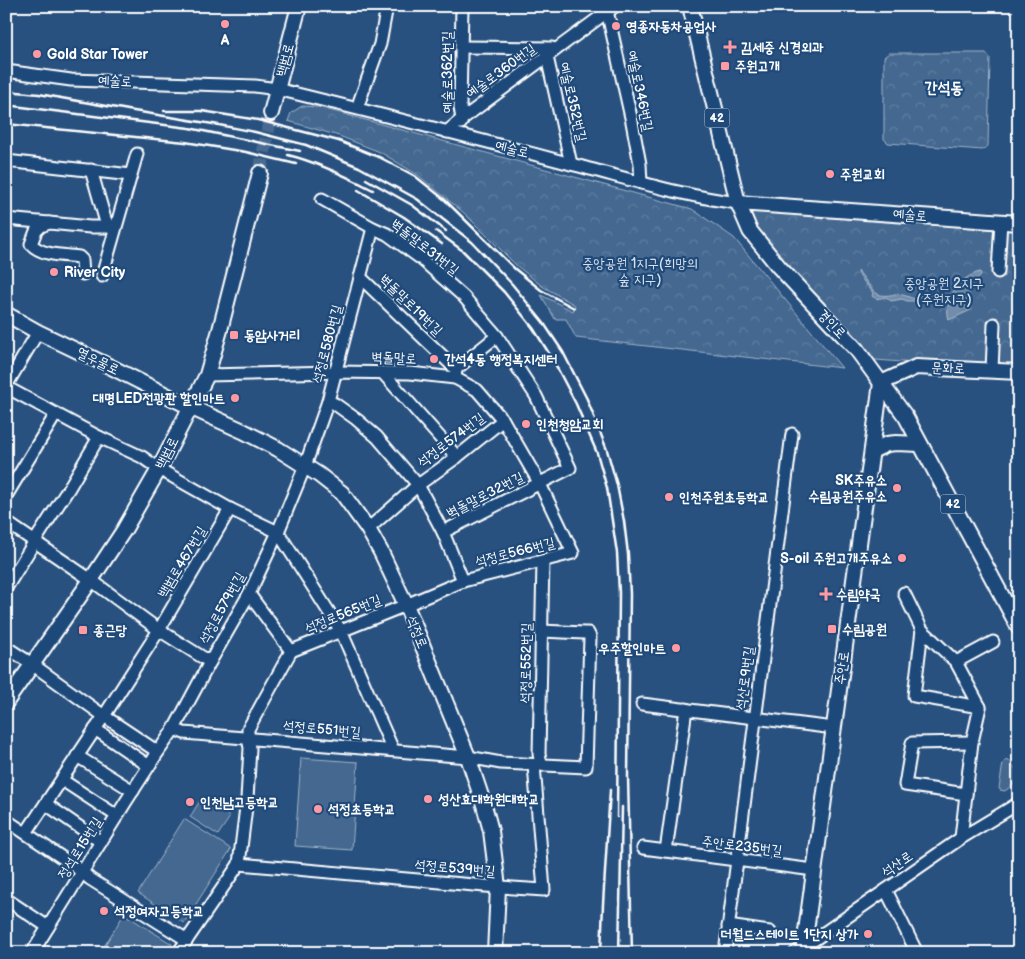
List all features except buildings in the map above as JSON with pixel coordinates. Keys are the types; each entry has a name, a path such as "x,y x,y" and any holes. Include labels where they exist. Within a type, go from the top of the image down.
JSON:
{"main road":[{"name":"백범로","path":"271,113 299,6"},
{"name":"경인로","path":"690,6 738,203 750,232 779,267 857,350 906,417 1019,628"},
{"name":"백범로","path":"6,702 124,530 159,469 207,375 260,173"},
{"name":"예술로","path":"738,203 1019,222"},
{"name":"열우물로","path":"6,314 38,332 190,407"},
{"name":"문화로","path":"881,383 916,367 1019,372"},
{"name":"주안로","path":"800,950 814,870 881,383"},
{"name":"석정로","path":"190,407 278,449 319,475 342,493 368,529 381,552 406,605 468,757 484,805 491,831 498,887 495,953"},
{"path":"872,451 887,444 920,444"}],"street":[{"path":"358,108 380,44 387,6"},
{"name":"예술로362번길","path":"462,6 460,107 461,130 465,137"},
{"name":"예술로360번길","path":"447,132 546,52 558,48 609,8"},
{"name":"예술로346번길","path":"609,8 634,130 641,183"},
{"name":"예술로360번길","path":"461,47 546,52"},
{"name":"예술로352번길","path":"546,52 571,164"},
{"name":"예술로","path":"6,71 71,80 255,86 277,89 358,108 641,183 711,200 738,203"},
{"path":"102,276 112,228 137,154"},
{"path":"6,161 131,175"},
{"path":"91,170 105,219 112,228"},
{"name":"벽돌말로31번길","path":"322,199 388,234 420,258 464,297 497,336 536,396 570,468 540,484"},
{"path":"6,219 112,228"},
{"path":"998,272 1001,221"},
{"path":"49,223 41,226 36,231 31,244 44,252 79,257 82,260 83,274"},
{"name":"석정로580번길","path":"304,466 328,401 374,228"},
{"name":"벽돌말로19번길","path":"360,277 455,373"},
{"path":"992,370 994,324"},
{"path":"38,332 6,387 99,437 142,457 159,469 230,509 278,532 341,631 393,750"},
{"path":"455,373 497,336"},
{"name":"벽돌말로","path":"207,375 336,372 455,373 477,390 503,420 540,484 574,553"},
{"path":"383,373 457,457"},
{"name":"석정로574번길","path":"328,401 356,419 377,437 418,485"},
{"path":"6,496 56,414"},
{"name":"석정로574번길","path":"368,529 418,485 503,420"},
{"name":"석산로9번길","path":"725,953 792,434"},
{"path":"8,586 99,437"},
{"name":"석정로579번길","path":"153,759 174,729 249,594 278,532 304,466"},
{"name":"벽돌말로32번길","path":"443,532 540,484"},
{"name":"석정로566번길","path":"418,485 443,532 463,581"},
{"name":"백범로467번길","path":"26,833 159,630 230,509"},
{"path":"6,522 91,580 159,630 210,662"},
{"name":"석정로566번길","path":"406,605 463,581 574,553"},
{"name":"석정로552번길","path":"538,765 540,745 543,561"},
{"path":"904,593 922,630 956,662 980,707 972,742 961,838"},
{"path":"178,953 239,864 247,799 250,748 248,729 290,651 249,594"},
{"name":"석정로565번길","path":"290,651 406,605"},
{"path":"922,630 914,696 980,707"},
{"path":"468,757 501,764 586,767 590,637 588,633 542,631"},
{"path":"956,662 993,642"},
{"path":"6,647 104,716 153,759"},
{"path":"642,704 834,728"},
{"path":"666,851 686,709"},
{"path":"95,729 153,759"},
{"name":"석정로551번길","path":"174,729 184,733 468,757"},
{"path":"966,794 906,785 912,743 972,742"},
{"path":"78,756 133,791"},
{"name":"정석로15번길","path":"32,953 153,759"},
{"name":"석정로539번길","path":"239,864 544,890 538,765"},
{"path":"62,780 117,816"},
{"name":"석산로","path":"800,950 961,838 1019,803"},
{"path":"46,804 101,842"},
{"path":"6,820 90,879 187,940"},
{"name":"주안로235번길","path":"643,848 814,870"},
{"path":"886,890 917,953"},
{"path":"6,900 48,928"},
{"path":"728,926 770,932"}],"green space":[{"path":"889,53 986,53 990,58 988,146 983,150 888,143 884,139 884,57"},
{"name":"중앙공원 1지구(희망의 숲 지구)","path":"302,106 318,107 692,209 734,238 842,368 576,338 566,319 555,319 541,295 573,311 575,305 542,286 516,265 464,213 418,175 380,152 339,136 288,121 291,113"},
{"name":"중앙공원 2지구 (주원지구)","path":"756,209 1019,223 1019,371 863,359 750,231 750,216"},
{"path":"301,758 358,762 352,850 295,846"},
{"path":"1006,760 1011,762 1019,775 1019,780 1005,791 999,788 1003,763"},
{"path":"201,799 230,817 218,835 190,817"},
{"path":"184,819 231,849 184,923 138,893"},
{"path":"124,914 172,944 167,953 100,953"}],"water":[{"path":"858,271 873,291 881,295 899,294 916,299 924,294 947,297 945,301 943,298 930,299 926,297 916,301 902,299 891,301 886,297 875,298"},
{"path":"980,272 981,275 974,282 970,291 968,300 971,310 949,320 948,304 954,290 965,279"}],"tunnel":[{"path":"260,173 271,113"}],"railway":[{"path":"6,91 39,94 255,132 306,145 359,167 417,199 472,242 512,284 543,322 563,352 587,399 607,450 617,485 624,521 630,594 628,776 632,953"},
{"path":"6,105 189,128 300,151"},
{"path":"164,111 202,111 258,120 339,141 381,158 415,176 445,200 515,269 541,290 574,308"},
{"path":"6,124 185,142 246,152 296,164"},
{"path":"288,155 310,161 373,190"},
{"path":"366,179 412,205 446,231"},
{"path":"358,190 404,217 442,244"},
{"path":"436,231 463,251 504,292 533,328 552,358 576,404 597,453 607,488 617,553 619,593 617,817"},
{"path":"601,953 610,790"},
{"path":"619,953 622,807"}],"place":[{"name":"A","path":"225,24"},
{"name":"영종자동차공업사","path":"616,26"},
{"name":"김세중 신경외과","path":"730,47"},
{"name":"Gold Star Tower","path":"37,54"},
{"name":"주원고개","path":"725,66"},
{"name":"주원교회","path":"830,174"},
{"name":"River City","path":"54,272"},
{"name":"동암사거리","path":"234,335"},
{"name":"간석4동 행정복지센터","path":"434,359"},
{"name":"대명LED전광판 할인마트","path":"235,398"},
{"name":"인천청암교회","path":"526,424"},
{"name":"SK주유소 수림공원주유소","path":"897,488"},
{"name":"인천주원초등학교","path":"669,497"},
{"name":"S-oil 주원고개주유소","path":"902,558"},
{"name":"수림약국","path":"826,594"},
{"name":"수림공원","path":"832,629"},
{"name":"종근당","path":"83,630"},
{"name":"우주할인마트","path":"676,648"},
{"name":"성산효대학원대학교","path":"428,799"},
{"name":"인천남고등학교","path":"190,802"},
{"name":"석정초등학교","path":"318,809"},
{"name":"석정여자고등학교","path":"104,911"},
{"name":"더월드스테이트 1단지 상가","path":"868,934"}],"district":[{"name":"간석동","path":"944,88"}]}
